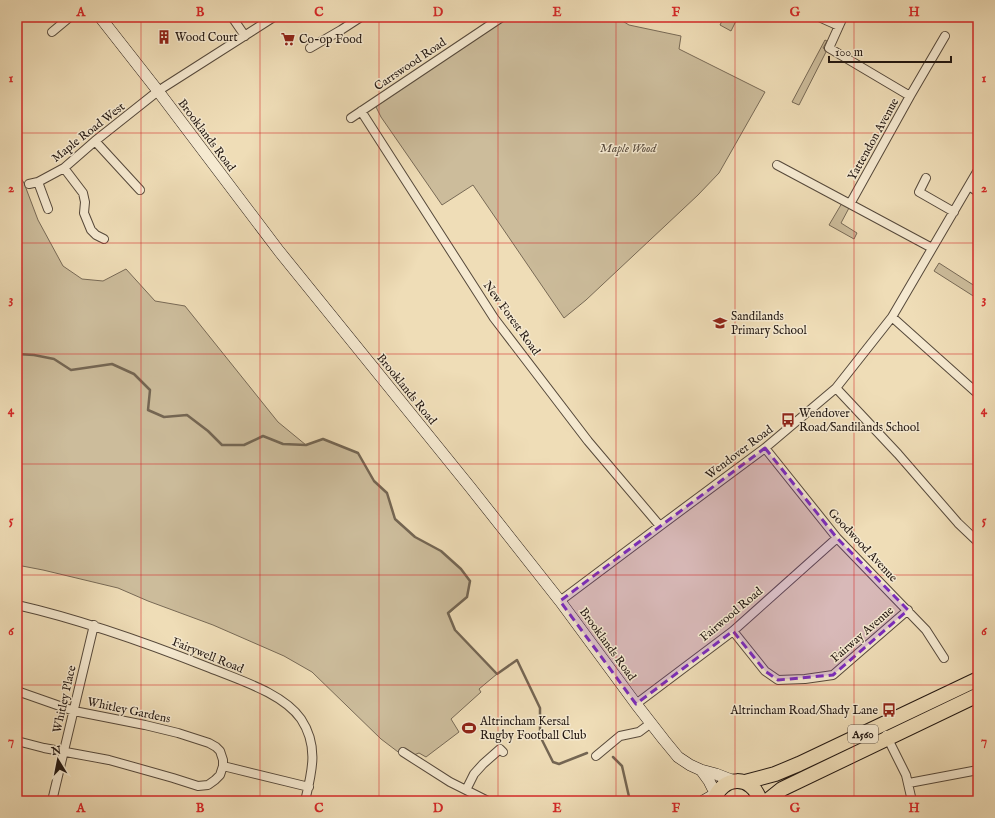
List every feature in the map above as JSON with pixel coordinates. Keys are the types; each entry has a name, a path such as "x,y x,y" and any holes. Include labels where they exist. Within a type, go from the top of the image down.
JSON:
{"highway":[{"name":"A560","path":"711,799 722,786 728,783 775,774 881,726 978,679"},
{"name":"A560","path":"767,801 782,789 978,696"},
{"path":"739,782 749,785 756,792 760,801"}],"street":[{"path":"52,32 70,17"},
{"name":"Brooklands Road","path":"100,17 158,91 279,252 470,487 678,757 701,770 739,782"},
{"path":"232,17 245,36"},
{"name":"Maple Road West","path":"28,184 38,182 64,168 95,141 158,91 274,17"},
{"path":"310,48 360,17"},
{"name":"Carrswood Road","path":"351,118 502,17"},
{"path":"819,17 839,26"},
{"name":"Yattendon Avenue","path":"843,17 830,48 910,96 850,204"},
{"path":"910,96 945,36"},
{"name":"New Forest Road","path":"361,111 494,318 588,441 660,526"},
{"path":"95,141 140,190"},
{"path":"777,165 932,248"},
{"path":"64,168 83,193 85,202 84,213 91,230 96,235 104,239"},
{"name":"Wendover Road","path":"560,602 765,448 836,388 892,317 978,170"},
{"path":"926,178 919,192 954,212"},
{"path":"38,182 48,210"},
{"path":"969,186 978,192"},
{"path":"892,317 978,394"},
{"path":"836,388 898,454 958,523 978,542"},
{"name":"Goodwood Avenue","path":"765,448 837,538 926,630 944,658"},
{"name":"Fairwood Road","path":"636,704 733,630 837,538"},
{"name":"Fairywell Road","path":"17,605 94,625 156,647 271,694 283,701 294,710 307,729 313,751 312,771 305,801"},
{"name":"Fairway Avenue","path":"733,630 765,671 778,680 805,679 834,675 908,610"},
{"name":"Whitley Place","path":"52,801 94,625"},
{"name":"Whitley Gardens","path":"17,691 74,711 145,725 209,742 220,751 223,758 223,766"},
{"path":"596,756 620,736 639,732 651,723"},
{"path":"881,726 906,775 912,801"},
{"path":"17,742 109,760 198,786 208,785 215,780 220,775 223,766 309,787"},
{"path":"466,790 474,774 483,764 500,749 503,752"},
{"path":"403,752 450,782 484,800"},
{"name":"Brooklands Road","path":"701,770 709,781 711,799"},
{"path":"908,783 978,770"}],"highlighted area":[{"path":"765,448 837,538 908,610 833,675 778,680 765,671 733,631 636,704 560,601"}],"green space":[{"name":"Maple Wood","path":"510,17 616,17 629,25 681,36 679,49 765,92 719,173 698,195 586,300 564,318 473,185 442,205 381,117 375,105"},
{"path":"724,17 738,17 731,31 720,25"},
{"path":"825,40 827,41 823,48 827,50 799,105 792,102"},
{"path":"17,172 24,183 38,220 63,266 82,279 103,281 126,269 155,301 185,306 278,422 306,445 323,439 358,453 374,481 387,493 395,520 415,537 441,551 461,569 470,581 467,597 448,614 455,630 497,674 479,689 481,692 451,719 459,732 426,757 419,753 406,758 381,739 312,672 284,656 213,625 148,601 118,588 17,565"},
{"path":"842,203 849,208 841,223 857,233 854,239 829,225"},
{"path":"939,263 978,288 978,299 934,271"}],"waterway":[{"path":"17,354 34,355 54,359 71,370 112,364 134,374 150,390 148,410 164,417 187,415 208,431 222,445 244,445 263,436 283,444 306,445 323,439 358,453 374,481 387,493 395,519 415,537 441,551 461,569 470,581 467,597 448,613 455,630 497,674 517,660 540,708 540,736 553,762 559,764 587,753"},
{"path":"613,757 622,766 630,801"}],"place":[{"name":"Wood Court","path":"164,37"},
{"name":"Co-op Food","path":"288,39"},
{"name":"Sandilands Primary School","path":"720,323"},
{"name":"Wendover Road/Sandilands School","path":"788,420"},
{"name":"Altrincham Road/Shady Lane","path":"889,710"},
{"name":"Altrincham Kersal Rugby Football Club","path":"469,728"}]}
